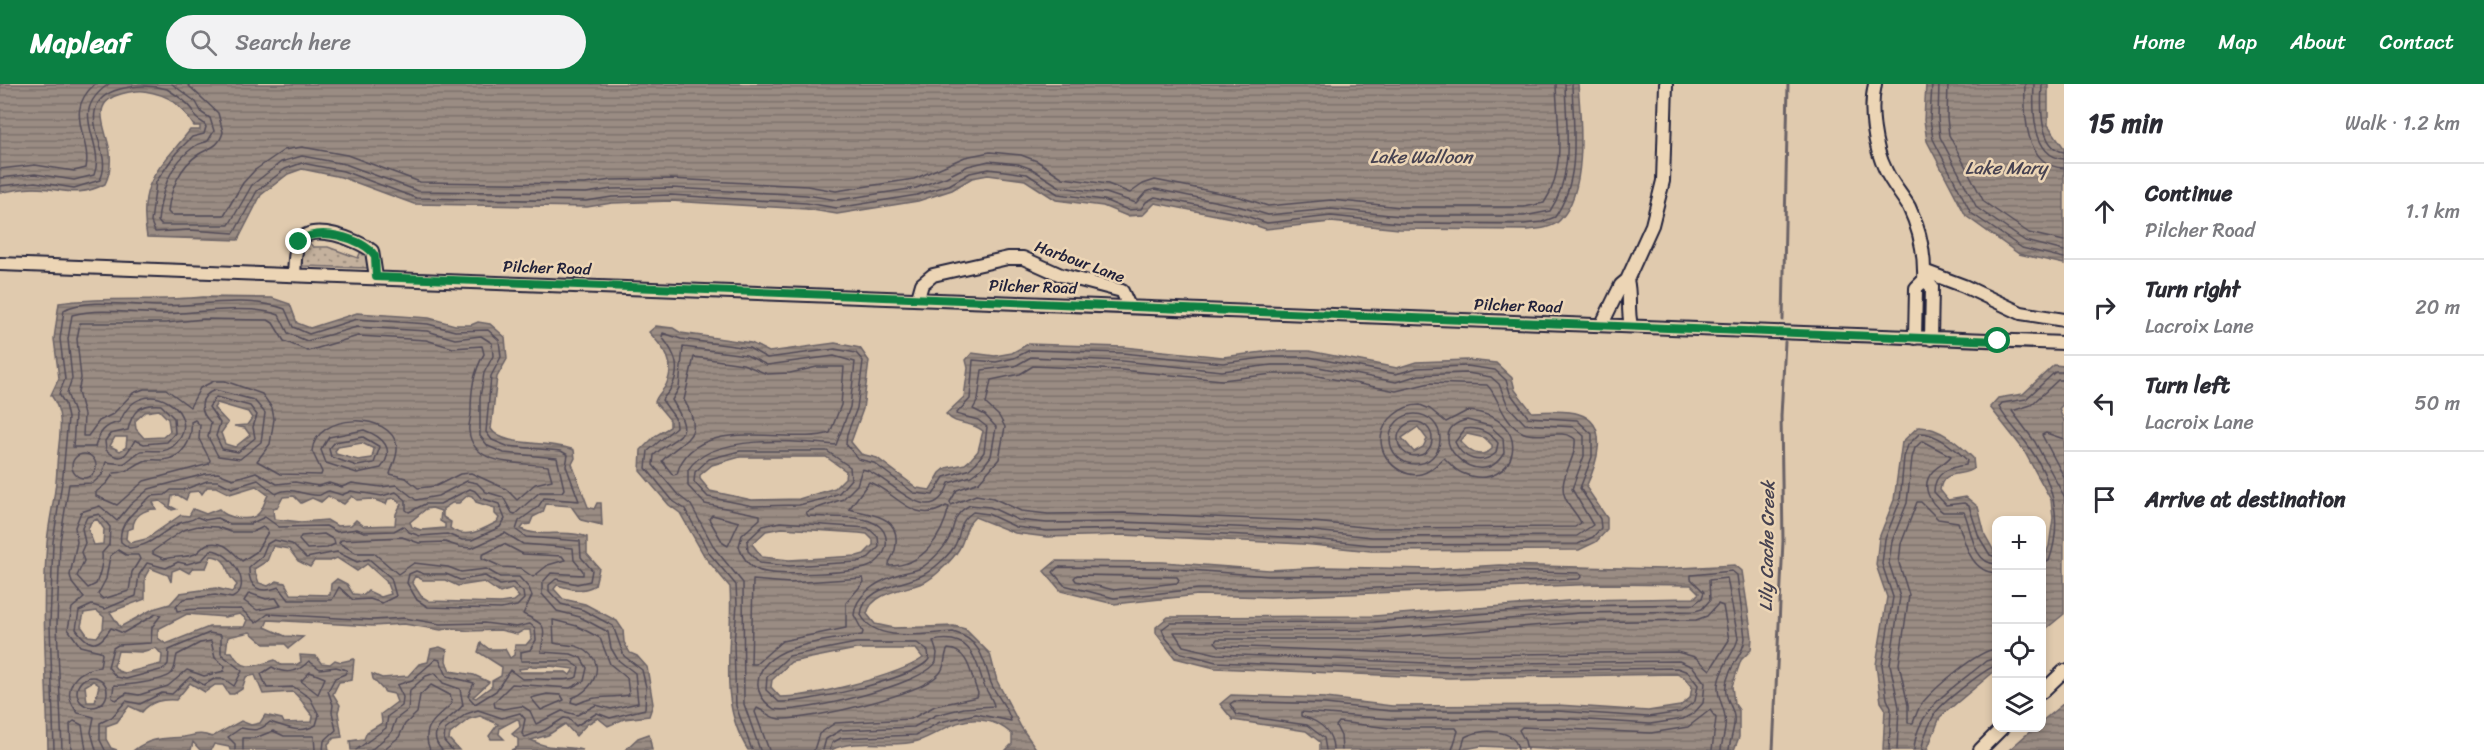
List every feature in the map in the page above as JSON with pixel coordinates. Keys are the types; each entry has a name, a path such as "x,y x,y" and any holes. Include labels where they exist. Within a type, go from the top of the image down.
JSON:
{"street":[{"path":"1602,324 1621,285 1627,280 1652,225 1663,181 1666,84"},
{"path":"1875,84 1873,115 1876,143 1886,170 1909,207 1919,233 1924,276 1932,287 1931,339"},
{"path":"294,275 299,242 307,235 323,232 372,251 376,277"},
{"name":"Harbour Lane","path":"918,298 922,284 933,275 1001,259 1023,258 1067,277 1122,291 1129,306"},
{"name":"Pilcher Road","path":"0,264 2064,343"},
{"path":"1915,338 1916,288 1924,276"},
{"path":"1924,276 1964,286 2021,314 2064,320"},
{"path":"1627,280 1628,312 1631,325"},
{"path":"1916,305 1932,305"},
{"path":"2046,688 2064,671"},
{"path":"1980,750 1998,732"}],"shaded area":[{"path":"307,240 313,247 328,247 358,258 362,249 366,252 370,266 367,268 303,266 299,254"}],"water":[{"name":"Lake Walloon","path":"0,84 1578,84 1581,155 1575,192 1560,220 1548,227 1525,230 1399,229 1331,222 1266,229 1236,219 1155,203 1143,215 1127,216 1103,206 1056,200 1025,180 988,175 972,178 952,190 918,201 837,214 806,209 671,201 612,203 587,207 414,204 341,177 302,169 288,174 261,195 238,240 147,237 145,202 148,188 161,166 190,130 200,130 200,126 194,126 179,106 161,95 141,91 121,94 111,98 102,111 110,157 109,173 105,184 77,192 26,188 0,192"},
{"name":"Lake Mary","path":"1926,84 2048,84 2048,125 2064,148 2064,264 2019,254 1966,216 1927,141 1924,120"},
{"path":"185,298 272,298 290,304 297,323 310,328 357,313 429,318 455,325 471,325 478,322 490,324 505,337 507,359 497,377 491,429 506,439 574,450 575,458 572,464 588,507 594,509 597,503 601,503 602,525 581,520 571,506 546,504 543,512 533,517 530,524 524,525 521,529 535,533 587,537 587,554 599,568 595,585 581,590 557,585 554,589 563,599 585,604 617,621 623,630 624,642 630,653 637,656 647,667 653,704 649,716 624,719 608,726 598,718 587,724 576,736 565,724 548,735 531,740 543,745 583,750 511,750 518,747 518,739 512,734 520,727 519,720 500,728 499,734 504,739 491,739 489,736 498,724 480,716 469,719 450,734 449,739 459,750 351,750 350,741 364,739 367,732 382,723 381,714 397,702 394,694 385,692 373,679 372,674 382,678 408,676 419,664 428,662 431,649 440,647 447,650 446,661 450,671 474,675 489,682 473,697 476,698 492,686 492,681 501,676 502,667 478,652 481,643 489,649 505,649 510,658 514,655 515,645 526,645 531,639 530,630 517,634 500,630 469,631 449,628 441,630 404,624 373,626 268,620 265,627 285,636 303,637 289,648 285,644 264,644 250,632 228,637 226,652 232,652 236,659 246,666 275,660 281,665 296,665 301,662 300,655 316,656 321,663 330,664 335,660 341,662 354,659 352,680 339,682 333,694 340,705 338,712 342,737 334,738 328,744 329,750 230,750 229,747 214,744 211,750 200,750 193,742 191,750 134,750 158,739 198,734 212,737 241,721 251,725 260,723 265,715 282,719 284,723 312,722 313,716 293,692 263,694 255,675 246,677 242,689 234,694 229,694 223,685 215,685 205,692 190,683 176,700 157,702 149,705 142,712 129,706 117,722 106,726 106,739 111,748 117,750 48,750 44,595 47,543 56,485 60,429 59,412 51,395 59,378 54,339 59,303","holes":["217,403 248,412 252,418 247,425 234,426 245,428 250,435 235,447 225,444 221,433 228,423 214,408","159,410 168,419 170,431 163,437 144,438 136,429 135,421 145,412","115,437 127,437 126,447 120,451 110,446","362,443 374,449 372,458 358,460 336,454 338,447","256,486 268,495 260,511 250,518 233,517 219,509 206,514 193,509 189,516 181,515 146,539 130,543 126,539 127,530 133,528 137,517 147,510 156,509 153,502 160,501 172,510 176,509 170,506 172,496 178,495 186,500 189,492 200,491 202,494 207,487 216,487 230,494","468,495 472,496 476,502 495,508 495,514 499,518 497,522 479,531 462,533 450,528 451,522 443,517 443,509 452,503 459,503","294,496 301,503 312,498 321,502 328,496 344,504 352,496 357,500 372,499 386,504 388,499 395,498 401,504 396,514 395,525 364,526 356,520 351,525 337,526 327,520 301,522 274,519 273,509 277,508 283,497","432,508 441,511 440,521 445,524 445,528 421,530 412,527 410,522 426,509","97,519 104,529 103,544 94,545 88,529 91,522","273,546 289,549 298,561 310,567 314,561 330,561 337,558 357,571 367,564 386,581 391,594 381,597 368,591 364,595 353,594 347,584 337,579 331,584 330,595 291,594 285,583 277,581 268,586 259,583 254,569 267,561","211,556 216,557 225,563 237,585 232,592 216,588 180,593 170,604 153,609 120,627 110,612 145,599 145,577 150,568 168,575 171,582 172,571 180,568 189,573 193,568 206,568","415,576 423,580 445,580 458,586 484,582 500,593 512,589 519,597 514,601 500,603 429,601 421,596 412,582","97,611 104,617 103,629 97,637 88,636 81,626 84,613","187,614 225,617 240,614 247,620 244,627 209,627 166,644 158,638 158,629","156,648 162,655 161,664 125,673 118,671 114,666 118,651 141,652","531,665 532,667 550,666 574,669 570,675 566,672 520,672 519,669","93,681 99,685 95,702 87,702 85,686"]},
{"path":"656,326 673,328 681,333 751,343 769,352 835,343 860,348 869,361 863,409 851,442 861,454 877,458 917,488 930,490 940,473 946,468 965,464 978,451 983,431 955,421 946,414 964,397 968,368 966,360 972,353 995,356 1012,353 1028,344 1123,347 1223,357 1271,351 1309,351 1397,368 1416,362 1467,360 1496,363 1512,378 1515,390 1532,412 1574,412 1589,419 1595,427 1598,436 1597,457 1586,487 1607,518 1607,530 1596,542 1579,550 1371,551 1303,544 1123,535 1047,537 1015,533 975,517 959,549 939,572 925,582 892,592 876,600 870,606 867,614 875,624 894,628 954,626 965,629 990,654 997,681 1021,727 1037,750 1006,750 1012,744 1012,734 989,721 970,720 947,727 918,741 907,743 852,744 831,750 748,750 738,731 729,691 730,587 705,557 680,513 669,505 640,471 641,450 655,436 670,427 670,420 655,402 669,377 669,363 664,350 649,332","holes":["1418,427 1427,439 1423,447 1414,452 1402,438","1467,434 1485,438 1492,445 1492,449 1483,454 1474,453 1460,441","740,457 826,457 846,471 845,478 835,488 799,499 752,500 710,491 700,479 700,475 712,465","782,528 867,534 873,540 873,545 864,554 857,556 789,560 762,557 752,544 766,531","856,649 916,649 923,658 911,665 875,678 794,696 780,697 771,687 772,680 791,662"]},
{"path":"2054,365 2064,366 2064,403 2059,409 2064,421 2064,614 2046,629 2046,554 2053,518 2051,500 2023,449 1990,407 1998,398 2023,394"},
{"path":"1918,427 1926,427 1955,442 1973,458 1974,468 1949,476 1942,483 1940,490 1948,500 1966,497 1978,507 1985,535 1992,548 1992,673 1940,717 1927,750 1883,750 1885,708 1881,702 1876,665 1887,597 1876,565 1879,538 1894,500 1902,442"},
{"path":"1056,561 1163,562 1269,570 1325,567 1433,569 1499,565 1662,569 1735,565 1742,571 1752,637 1751,650 1741,660 1732,686 1734,703 1739,710 1739,737 1734,750 1563,750 1481,746 1460,750 1320,750 1320,742 1306,731 1233,720 1220,704 1231,695 1326,698 1392,706 1558,705 1648,711 1680,706 1690,698 1692,686 1684,677 1677,674 1449,678 1215,668 1175,658 1156,633 1156,627 1168,617 1374,616 1580,600 1694,598 1699,593 1691,585 1601,584 1270,597 1198,595 1114,604 1061,591 1044,571"},
{"path":"2064,703 2064,750 2009,750 2029,732 2046,732 2046,718"},
{"path":"649,734 652,750 625,750 638,738"}],"waterway":[{"name":"Lily Cache Creek","path":"1783,320 1788,84"},
{"name":"Lily Cache Creek","path":"1773,750 1783,541 1781,416 1785,342"}],"route":[{"path":"299,242 307,235 323,232 360,244 372,251 375,256 376,277 1998,341"}]}
